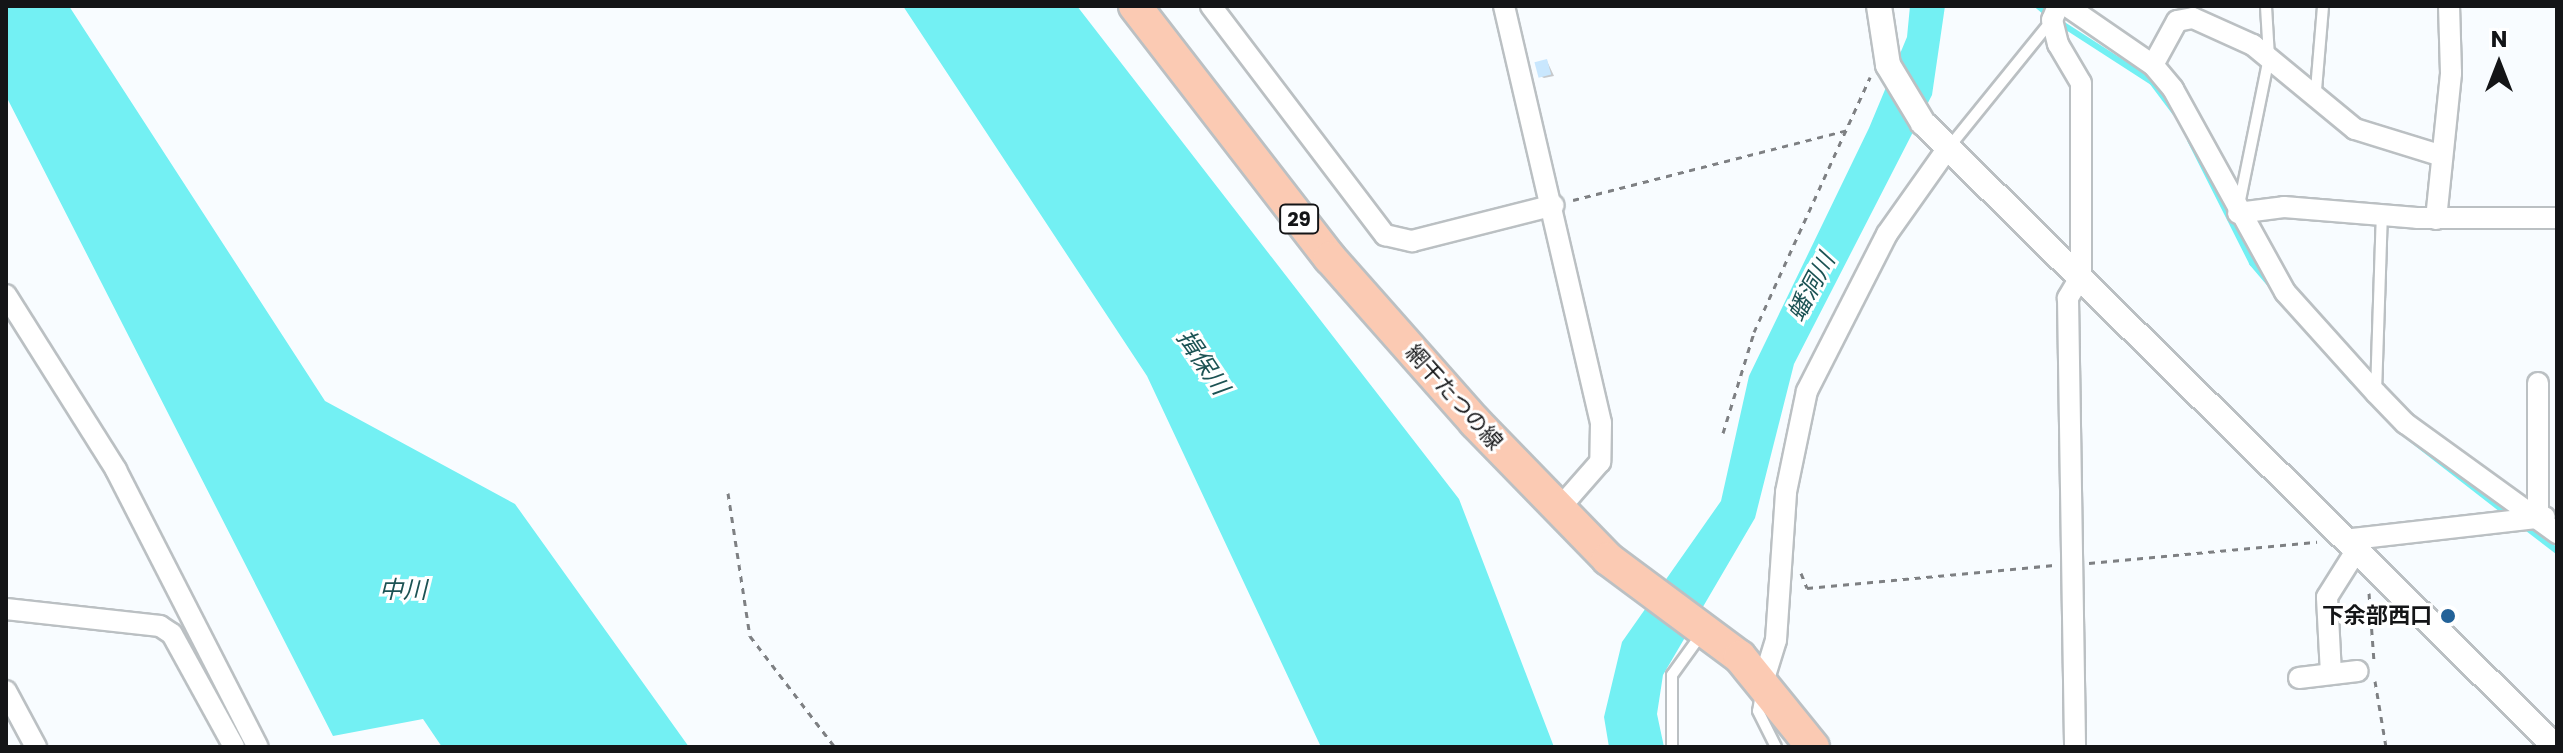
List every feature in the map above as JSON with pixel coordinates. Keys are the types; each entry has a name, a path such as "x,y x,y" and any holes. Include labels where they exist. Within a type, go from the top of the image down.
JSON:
{"main road":[{"name":"網干たつの線","path":"1135,6 1330,258 1558,510 1608,559 1704,631 1763,682 1813,747"}],"street":[{"path":"1211,6 1385,235 1412,241 1554,205"},
{"path":"1504,6 1554,205 1601,423 1600,462 1558,510"},
{"path":"1879,6 1884,44 1895,82 1923,123 2556,747"},
{"path":"2436,219 2449,6"},
{"path":"2066,10 2153,65 2173,89 2238,213 2285,292 2376,393 2405,423 2541,518 2557,533"},
{"path":"2066,10 2081,83 2081,276 2068,298 2075,747"},
{"path":"2153,65 2177,21 2194,12 2269,57 2316,90 2355,129 2442,156"},
{"path":"1763,682 1776,640 1786,492 1807,391 1887,234 1948,148"},
{"path":"2238,213 2284,207 2436,219 2557,218"},
{"path":"6,295 116,470 258,747"},
{"path":"2538,383 2541,518"},
{"path":"2331,674 2327,597 2357,552 2541,518"},
{"path":"6,609 160,626 172,634 234,747"},
{"path":"2299,678 2358,671"},
{"path":"6,691 36,747"}],"lane":[{"path":"2238,213 2269,57 2266,6"},
{"path":"2316,90 2323,6"},
{"path":"1948,148 2066,10"},
{"path":"2376,393 2382,215"},
{"path":"1672,747 1672,675 1704,631"},
{"path":"1763,682 1758,711 1776,747"}],"path":[{"path":"1723,433 1754,332 1884,44"},
{"path":"1554,205 1847,130"},
{"path":"728,493 750,636 835,747"},
{"path":"1798,564 1807,588 2071,564 2357,552 2386,747"}],"water":[{"name":"中川","path":"6,6 69,6 325,401 515,504 689,747 442,747 423,719 333,736 6,96"},
{"name":"揖保川","path":"903,6 1077,6 1459,499 1554,747 1321,747 1147,376"},
{"name":"蟠洞川","path":"1910,6 1945,6 1932,95 1794,364 1755,518 1663,675 1657,714 1664,747 1609,747 1604,717 1622,642 1721,501 1749,376 1869,128 1907,37"}],"building":[{"path":"1547,59 1551,74 1539,78 1534,62"}],"waterway":[{"path":"2038,6 2050,16"},
{"path":"2059,22 2152,82 2175,112"},
{"path":"2190,140 2252,263 2352,381"},
{"path":"2398,429 2509,515"},
{"path":"2522,524 2557,551"}],"place":[{"name":"下余部西口","path":"2448,616"}]}
